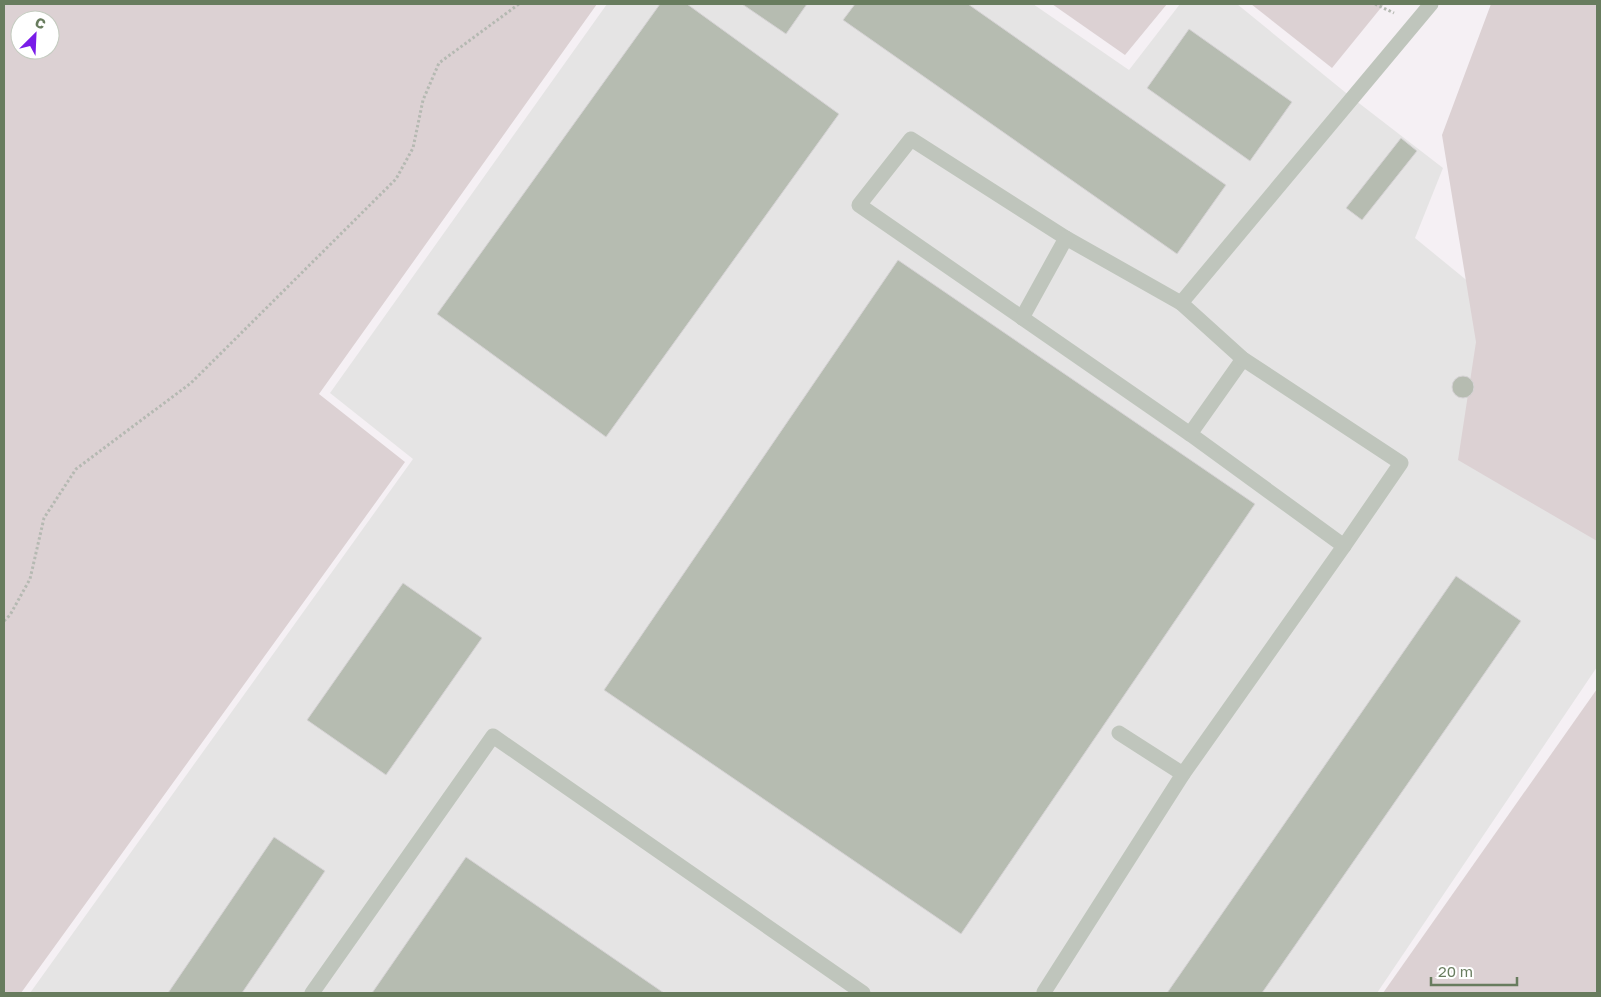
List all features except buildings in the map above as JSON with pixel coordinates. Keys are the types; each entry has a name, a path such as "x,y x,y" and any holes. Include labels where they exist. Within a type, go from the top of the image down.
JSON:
{"lane":[{"path":"1181,303 1431,4"},
{"path":"1044,992 1183,774 1344,546 1400,463 1243,359 1181,303 1066,238 911,138 859,205 1190,434 1344,546"},
{"path":"1022,318 1066,238"},
{"path":"1190,434 1243,359"},
{"path":"1119,733 1183,774"},
{"path":"312,993 493,736 863,993"}],"path":[{"path":"4,621 10,615 30,578 44,518 76,469 191,383 396,179 413,148 423,100 439,63 519,4"}],"shaded area":[{"path":"4,4 597,4 319,394 405,462 21,993 4,993"},
{"path":"607,4 1033,4 1129,70 1180,4 1237,4 1351,97 1443,168 1415,238 1597,387 1597,667 1377,993 30,993 413,459 330,393"},
{"path":"1052,4 1167,4 1125,55"},
{"path":"1251,4 1384,4 1332,68"},
{"path":"1491,4 1597,4 1597,541 1458,460 1476,342 1442,135"},
{"path":"1597,689 1597,993 1383,993"}]}
